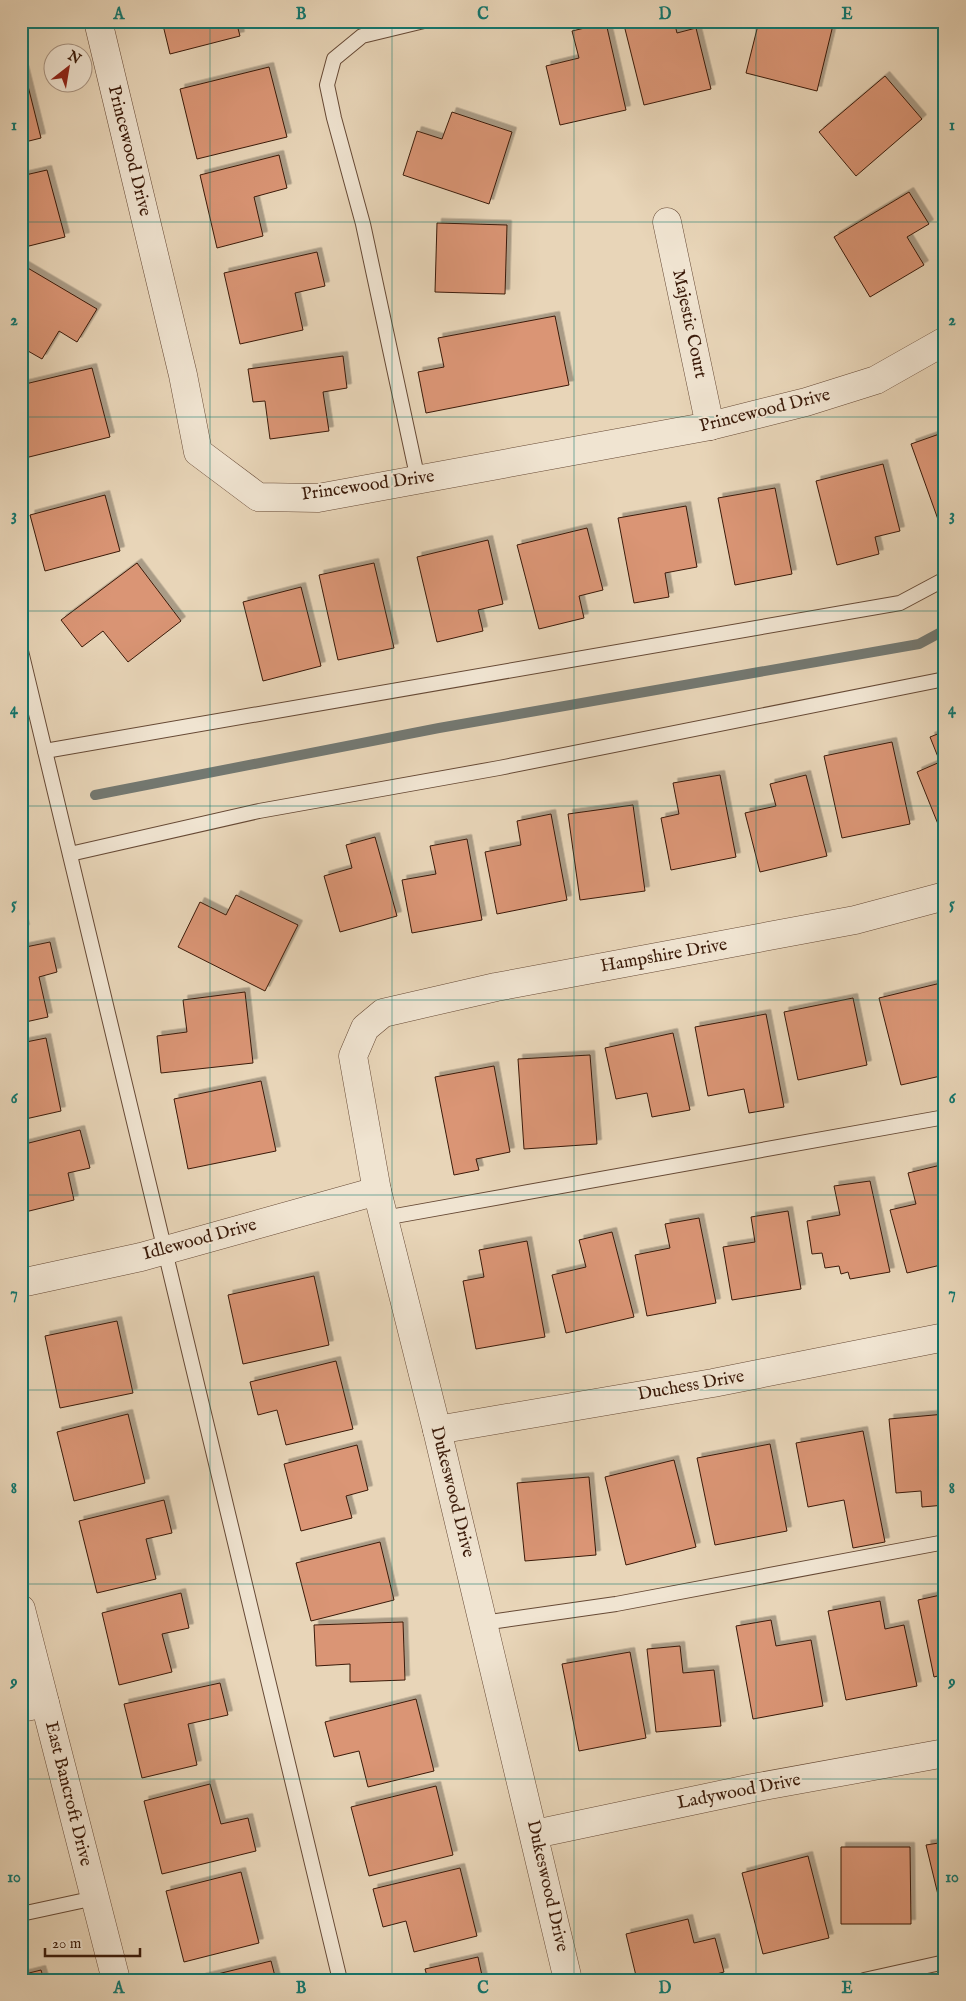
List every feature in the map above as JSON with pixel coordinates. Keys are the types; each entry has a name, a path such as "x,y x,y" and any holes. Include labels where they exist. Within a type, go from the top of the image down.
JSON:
{"street":[{"name":"Princewood Drive","path":"98,21 183,375 198,452 258,497 318,498 710,426 806,402 876,380 945,341"},
{"name":"Majestic Court","path":"668,222 710,426"},
{"name":"Hampshire Drive","path":"383,1013 496,987 855,920 945,896"},
{"name":"Dukeswood Drive","path":"383,1013 365,1028 353,1056 377,1192 535,1834 568,1980"},
{"name":"Idlewood Drive","path":"21,1283 165,1250 377,1192"},
{"name":"Duchess Drive","path":"437,1430 713,1383 945,1337"},
{"name":"East Bancroft Drive","path":"21,1608 33,1706 95,1898 116,1980"},
{"name":"Ladywood Drive","path":"535,1834 753,1788 945,1753"}],"lane":[{"path":"418,480 363,224 334,118 328,85 334,59 362,36 424,21"},
{"path":"45,751 900,603 945,579"},
{"path":"21,651 340,1980"},
{"path":"70,854 259,811 499,768 945,679"},
{"path":"384,1218 945,1118"},
{"path":"483,1623 616,1604 945,1542"},
{"path":"21,1914 95,1898"},
{"path":"864,1980 945,1962"}],"building":[{"path":"162,21 236,21 240,36 170,54"},
{"path":"623,21 674,21 677,33 696,28 711,89 644,105"},
{"path":"759,21 819,21 833,25 817,91 746,73"},
{"path":"606,23 626,110 560,125 546,66 579,58 572,31"},
{"path":"269,67 287,137 197,159 180,89"},
{"path":"21,70 24,70 41,138 21,143"},
{"path":"885,76 922,119 856,176 819,132"},
{"path":"452,112 512,132 489,204 403,175 417,131 442,139"},
{"path":"279,155 287,188 254,197 263,236 217,248 200,175"},
{"path":"47,170 65,237 21,248 21,176"},
{"path":"909,192 929,224 907,237 924,265 870,297 834,237"},
{"path":"437,223 507,225 505,294 435,292"},
{"path":"317,252 325,286 295,293 303,330 240,344 224,273"},
{"path":"21,264 97,309 77,342 59,331 42,359 21,347"},
{"path":"555,316 569,385 426,413 418,372 444,367 438,338"},
{"path":"343,356 347,388 323,392 329,431 270,439 265,401 253,402 248,369"},
{"path":"92,368 110,437 25,458 21,443 21,385"},
{"path":"945,432 945,524 940,525 911,444"},
{"path":"883,464 900,531 875,537 879,554 837,565 816,481"},
{"path":"775,488 792,574 735,585 718,498"},
{"path":"105,495 120,551 45,571 30,515"},
{"path":"686,506 697,567 665,573 669,597 634,603 618,518"},
{"path":"587,528 603,590 579,596 584,618 539,629 517,545"},
{"path":"488,540 503,604 478,610 483,631 437,642 417,557"},
{"path":"137,563 181,621 128,662 103,631 82,647 61,620"},
{"path":"374,563 394,648 338,660 319,575"},
{"path":"301,587 321,666 263,681 243,602"},
{"path":"945,731 945,827 940,829 917,772 940,762 930,737"},
{"path":"892,742 910,824 842,838 824,756"},
{"path":"720,775 736,857 671,870 661,818 679,814 673,783"},
{"path":"806,775 827,856 760,872 745,813 776,806 770,784"},
{"path":"633,805 645,891 580,900 568,814"},
{"path":"551,814 567,900 497,914 485,852 521,845 517,821"},
{"path":"375,837 397,916 340,932 324,876 352,868 346,845"},
{"path":"467,839 482,920 412,933 402,880 436,874 430,846"},
{"path":"236,895 298,925 265,991 178,947 200,902 226,915"},
{"path":"21,915 25,929 21,930"},
{"path":"50,942 57,972 39,977 48,1017 21,1023 21,948"},
{"path":"945,982 945,1075 901,1085 879,998"},
{"path":"245,992 253,1063 161,1073 157,1036 187,1032 183,1000"},
{"path":"853,998 867,1065 798,1080 784,1012"},
{"path":"766,1014 784,1107 749,1113 744,1089 708,1096 695,1027"},
{"path":"673,1033 690,1110 652,1117 647,1093 616,1099 605,1048"},
{"path":"46,1038 61,1111 21,1120 21,1043"},
{"path":"590,1055 597,1144 524,1149 518,1059"},
{"path":"494,1066 510,1152 476,1159 479,1170 454,1175 435,1077"},
{"path":"261,1081 276,1151 188,1169 174,1099"},
{"path":"80,1130 90,1168 68,1173 74,1200 21,1213 21,1145"},
{"path":"945,1164 945,1264 907,1273 890,1210 916,1204 908,1173"},
{"path":"870,1181 890,1272 850,1279 848,1272 841,1274 839,1266 825,1268 822,1253 812,1254 807,1221 840,1215 834,1186"},
{"path":"788,1211 801,1289 732,1300 723,1247 755,1242 751,1217"},
{"path":"699,1218 716,1303 647,1316 635,1255 670,1248 665,1224"},
{"path":"612,1232 634,1317 566,1333 552,1275 586,1267 579,1240"},
{"path":"527,1241 545,1337 476,1349 463,1281 484,1277 479,1250"},
{"path":"314,1276 329,1345 243,1364 228,1295"},
{"path":"117,1321 133,1393 60,1408 45,1336"},
{"path":"336,1361 353,1429 286,1445 277,1410 258,1415 250,1382"},
{"path":"128,1414 145,1483 74,1501 57,1432"},
{"path":"945,1414 945,1505 922,1507 921,1491 896,1493 889,1419"},
{"path":"863,1431 885,1542 853,1548 844,1500 808,1507 796,1443"},
{"path":"770,1444 787,1531 715,1545 697,1458"},
{"path":"357,1445 368,1490 346,1496 352,1518 301,1531 284,1464"},
{"path":"674,1460 696,1547 626,1565 605,1477"},
{"path":"589,1477 596,1555 525,1561 517,1483"},
{"path":"164,1500 172,1533 146,1539 156,1579 97,1593 79,1521"},
{"path":"380,1542 394,1600 311,1621 296,1563"},
{"path":"181,1593 189,1628 162,1634 172,1672 119,1685 102,1613"},
{"path":"945,1594 945,1674 934,1677 918,1600"},
{"path":"880,1601 885,1629 904,1625 917,1686 846,1700 828,1611"},
{"path":"771,1620 776,1646 811,1640 823,1706 753,1719 736,1626"},
{"path":"403,1622 405,1680 350,1682 350,1664 316,1666 314,1625"},
{"path":"680,1646 683,1673 714,1670 721,1726 656,1732 647,1649"},
{"path":"630,1652 646,1738 579,1751 562,1664"},
{"path":"220,1683 228,1715 188,1724 197,1765 142,1778 124,1704"},
{"path":"416,1699 434,1771 368,1787 359,1751 334,1757 325,1722"},
{"path":"210,1784 221,1824 248,1818 256,1851 162,1874 144,1801"},
{"path":"436,1786 453,1855 369,1876 351,1807"},
{"path":"945,1842 945,1898 939,1899 926,1845"},
{"path":"841,1847 910,1847 911,1924 841,1924"},
{"path":"808,1856 829,1938 763,1954 742,1873"},
{"path":"460,1868 477,1936 414,1952 406,1921 383,1927 373,1889"},
{"path":"241,1872 259,1943 184,1962 166,1891"},
{"path":"688,1919 694,1943 715,1938 724,1972 694,1980 637,1980 626,1934"},
{"path":"478,1957 483,1980 428,1980 425,1969"},
{"path":"271,1961 276,1980 202,1980 201,1978"},
{"path":"41,1970 44,1980 21,1980 21,1975"}],"waterway":[{"path":"95,795 439,728 919,644 945,630"}]}
